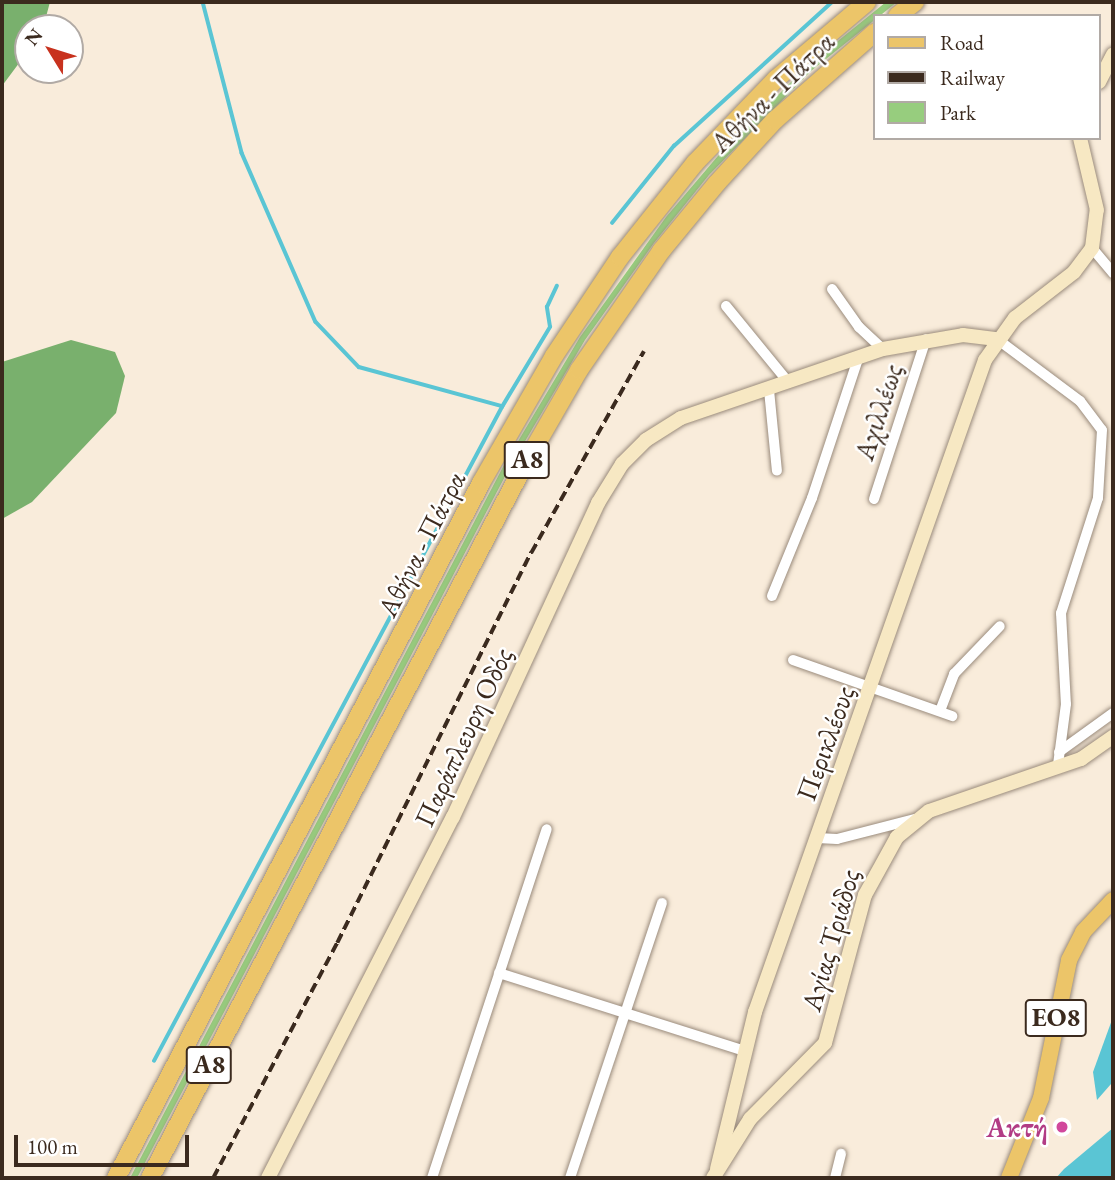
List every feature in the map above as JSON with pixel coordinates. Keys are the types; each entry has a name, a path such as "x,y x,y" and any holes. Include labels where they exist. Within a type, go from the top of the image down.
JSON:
{"highway":[{"name":"Αθήνα - Πάτρα","path":"116,1178 481,483 554,356 620,257 702,156 776,79 866,2"},
{"path":"900,14 915,2"},
{"name":"Αθήνα - Πάτρα","path":"149,1178 521,471 579,370 661,251 717,183 775,120 874,33"}],"main road":[{"path":"1101,78 1113,54"},
{"path":"997,340 1024,309 1074,272 1092,248 1097,210 1080,140"},
{"name":"Παράπλευρη Οδός","path":"268,1178 453,817 612,478 646,440 681,418 883,349 926,339 963,335 997,340"},
{"name":"Περικλέους","path":"715,1173 742,1050 985,360 997,340"},
{"name":"Αγίας Τριάδος","path":"715,1173 750,1119 825,1043 873,874 897,837 916,819 947,803 1058,758 1086,757 1113,737"},
{"name":"ΕΟ8","path":"1009,1178 1041,1098 1069,960 1083,933 1113,900"}],"street":[{"path":"1092,248 1113,273"},
{"path":"832,289 859,327 883,349"},
{"path":"726,306 789,383"},
{"name":"Αχιλλέως","path":"874,499 926,339"},
{"path":"997,340 1080,401 1102,430 1098,498 1061,613 1066,704 1058,758"},
{"path":"772,596 812,498 858,359"},
{"path":"769,390 777,471"},
{"path":"940,712 954,674 1000,626"},
{"path":"793,660 871,685 952,716"},
{"path":"1058,758 1113,713"},
{"path":"817,838 837,839 916,819"},
{"path":"432,1178 547,828"},
{"path":"570,1178 662,903"},
{"path":"499,973 742,1050"},
{"path":"835,1178 841,1154"}],"green space":[{"path":"2,2 50,2 47,14 14,14 14,70 2,86"},
{"path":"886,2 897,2 882,14 874,14 874,20 811,71 709,175 654,243 585,340 511,465 137,1178 130,1178 505,463 580,337 666,217 723,150 807,66"},
{"path":"71,340 115,352 125,376 116,413 32,502 2,519 2,362"}],"water":[{"path":"1113,1017 1111,1084 1097,1100 1093,1072"},
{"path":"1113,1128 1113,1178 1056,1178 1064,1169"}],"waterway":[{"path":"203,2 242,153 316,322 359,367 502,406"},
{"path":"612,223 674,146 832,2"},
{"path":"154,1061 502,407 550,327 547,307 557,286"}],"railway":[{"path":"213,1178 337,943 531,553 644,351"}],"place":[{"name":"Ακτή","path":"1062,1127"}]}
